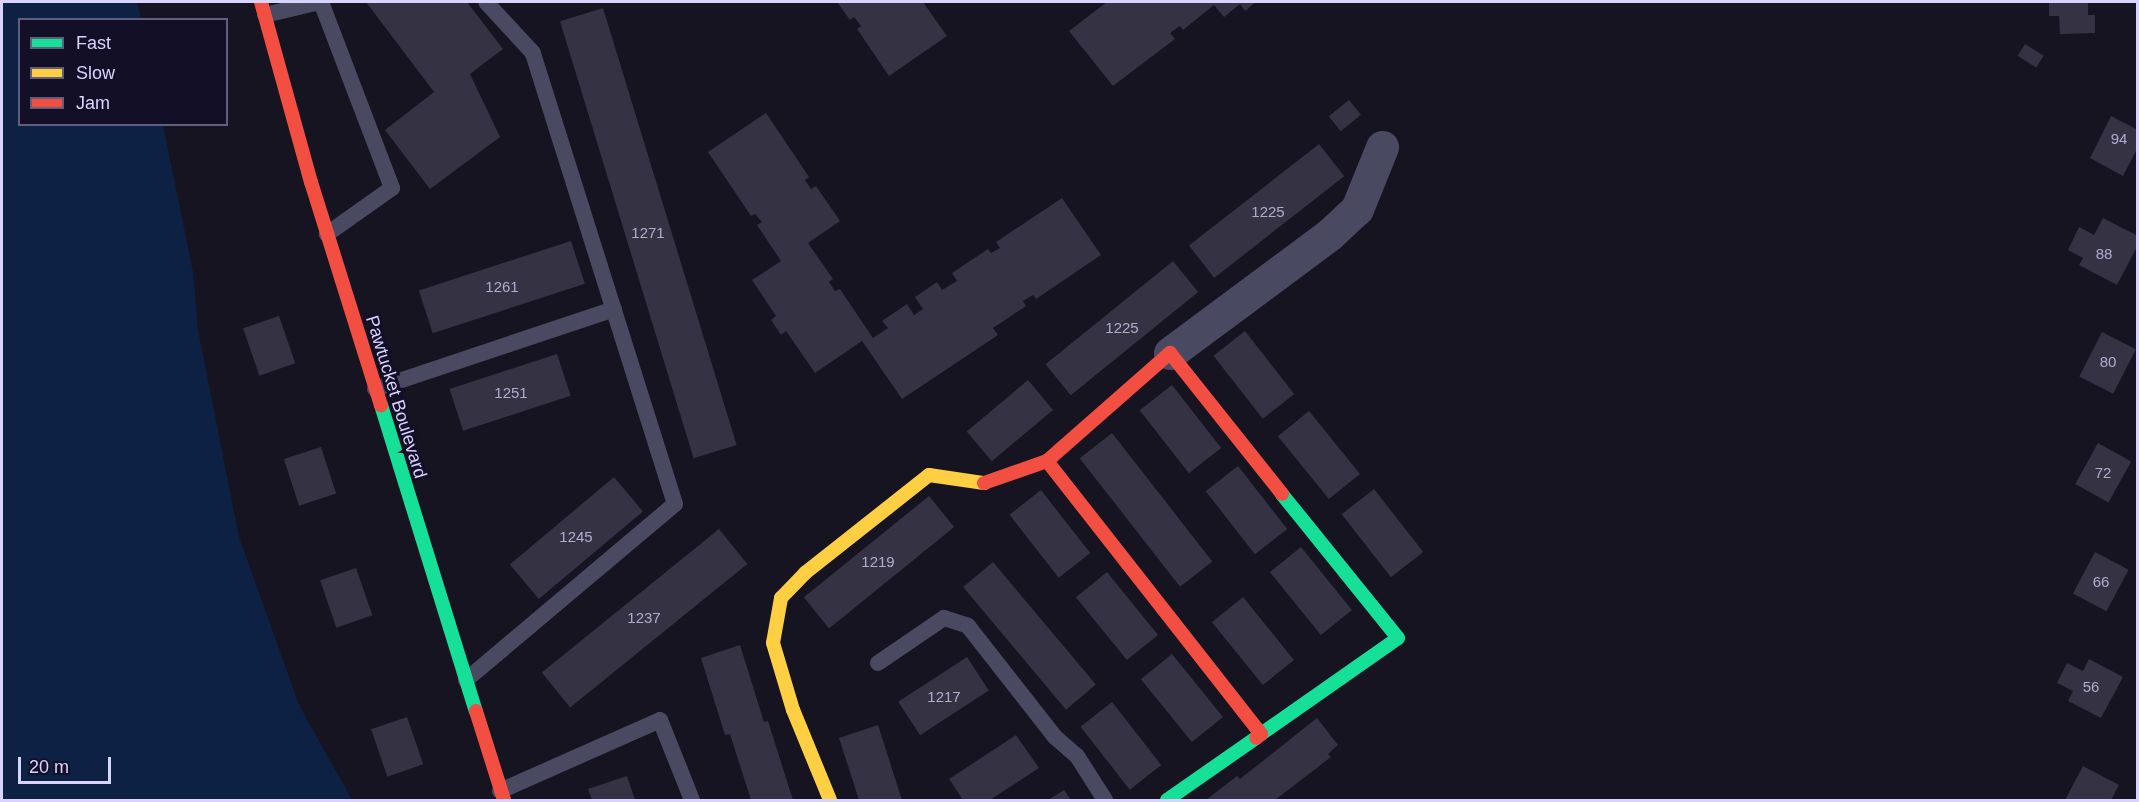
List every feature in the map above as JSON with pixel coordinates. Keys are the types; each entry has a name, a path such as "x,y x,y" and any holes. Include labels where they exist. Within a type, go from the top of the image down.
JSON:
{"street":[{"name":"Pawtucket Boulevard","path":"263,8 327,234 502,796"},
{"path":"830,801 793,710 773,643 781,598 806,573 929,475 988,484 1047,461 1170,353 1330,234 1357,209 1382,147"},
{"path":"1167,801 1398,639 1170,353"},
{"path":"1047,461 1261,734"}],"lane":[{"path":"263,8 320,2 392,188 327,234"},
{"path":"466,680 675,504 533,53 486,2"},
{"path":"375,389 614,309"},
{"path":"878,663 944,618 968,626 1055,737 1077,756 1105,801"},
{"path":"502,796 660,720 692,801"}],"water":[{"path":"2,2 137,2 141,18 18,18 18,126 163,126 193,272 198,330 239,537 299,705 352,800 2,800"}],"building":[{"path":"366,2 467,2 503,49 470,74 500,137 430,189 385,130 434,92"},
{"path":"837,2 923,2 947,36 889,76 857,29 861,26 854,17 850,20"},
{"path":"1107,2 1256,2 1245,11 1240,4 1224,17 1214,5 1183,30 1180,26 1170,33 1175,39 1113,86 1069,31"},
{"path":"2049,2 2088,2 2088,15 2095,15 2095,33 2060,34 2059,16 2049,16"},
{"path":"603,8 737,445 694,458 560,21"},
{"path":"2025,44 2044,56 2036,68 2018,56"},
{"path":"1349,100 1361,115 1341,131 1329,116"},
{"path":"766,113 809,177 805,180 811,189 816,186 840,221 808,243 833,279 829,282 835,291 840,289 873,338 888,328 882,321 907,304 914,315 923,309 915,297 937,282 942,290 957,281 952,273 988,249 991,253 1000,248 996,242 1062,198 1101,255 1036,299 1033,295 1023,301 1026,306 993,328 998,335 902,399 862,341 815,373 786,331 781,335 771,320 776,316 752,280 781,261 757,225 762,222 755,214 751,216 708,152"},
{"path":"2111,116 2138,130 2138,147 2123,176 2090,158"},
{"path":"1319,144 1344,176 1214,278 1189,246"},
{"path":"2103,218 2138,236 2138,245 2117,285 2079,265 2083,258 2068,250 2079,227 2094,235"},
{"path":"571,241 585,284 433,333 419,290"},
{"path":"1173,261 1198,292 1071,395 1046,364"},
{"path":"279,316 295,363 259,376 243,328"},
{"path":"1245,331 1294,394 1263,419 1213,356"},
{"path":"2102,332 2136,349 2113,394 2079,377"},
{"path":"557,354 571,396 463,431 450,389"},
{"path":"1028,380 1053,410 992,461 967,431"},
{"path":"1172,385 1221,448 1189,473 1140,410"},
{"path":"1309,411 1360,474 1329,499 1278,436"},
{"path":"1112,433 1212,561 1180,587 1080,458"},
{"path":"2098,443 2131,461 2108,503 2075,484"},
{"path":"321,447 336,494 299,506 284,459"},
{"path":"1238,466 1287,529 1255,554 1206,491"},
{"path":"614,477 643,511 539,599 510,564"},
{"path":"1374,489 1423,552 1391,577 1342,514"},
{"path":"1041,490 1090,553 1059,578 1009,515"},
{"path":"929,496 954,527 829,628 804,597"},
{"path":"719,529 747,564 570,707 542,672"},
{"path":"1301,547 1352,610 1321,635 1270,572"},
{"path":"2095,552 2129,570 2106,611 2073,593"},
{"path":"993,562 1096,685 1066,710 963,587"},
{"path":"356,568 372,615 336,628 320,580"},
{"path":"1107,572 1158,635 1127,660 1076,597"},
{"path":"1243,597 1294,660 1263,685 1212,622"},
{"path":"740,645 764,722 768,721 793,800 751,800 730,734 725,735 701,658"},
{"path":"1172,654 1223,717 1192,742 1141,679"},
{"path":"967,657 989,691 920,735 898,702"},
{"path":"2089,659 2123,677 2101,718 2068,701 2073,691 2057,683 2067,663 2083,671"},
{"path":"1112,702 1161,765 1130,790 1080,727"},
{"path":"407,717 423,764 387,777 371,729"},
{"path":"1317,718 1338,745 1328,754 1331,757 1275,800 1206,800 1237,776 1240,779"},
{"path":"878,725 902,800 859,800 839,738"},
{"path":"1016,735 1039,768 990,800 963,800 949,779"},
{"path":"2083,766 2119,785 2111,800 2065,800"},
{"path":"627,776 635,800 592,800 588,789"},
{"path":"1064,790 1071,800 1048,800"}],"traffic: fast":[{"path":"381,405 476,711"},
{"path":"1261,734 1398,638 1282,494"},
{"path":"1167,800 1256,738"}],"traffic: slow":[{"path":"830,800 793,710 773,643 781,598 805,573 929,475 984,483"}],"traffic: jam":[{"path":"261,2 311,182 381,405"},
{"path":"1047,461 1170,353 1282,494"},
{"path":"984,483 1047,461 1261,734 1256,738"},
{"path":"476,711 504,800"}]}
